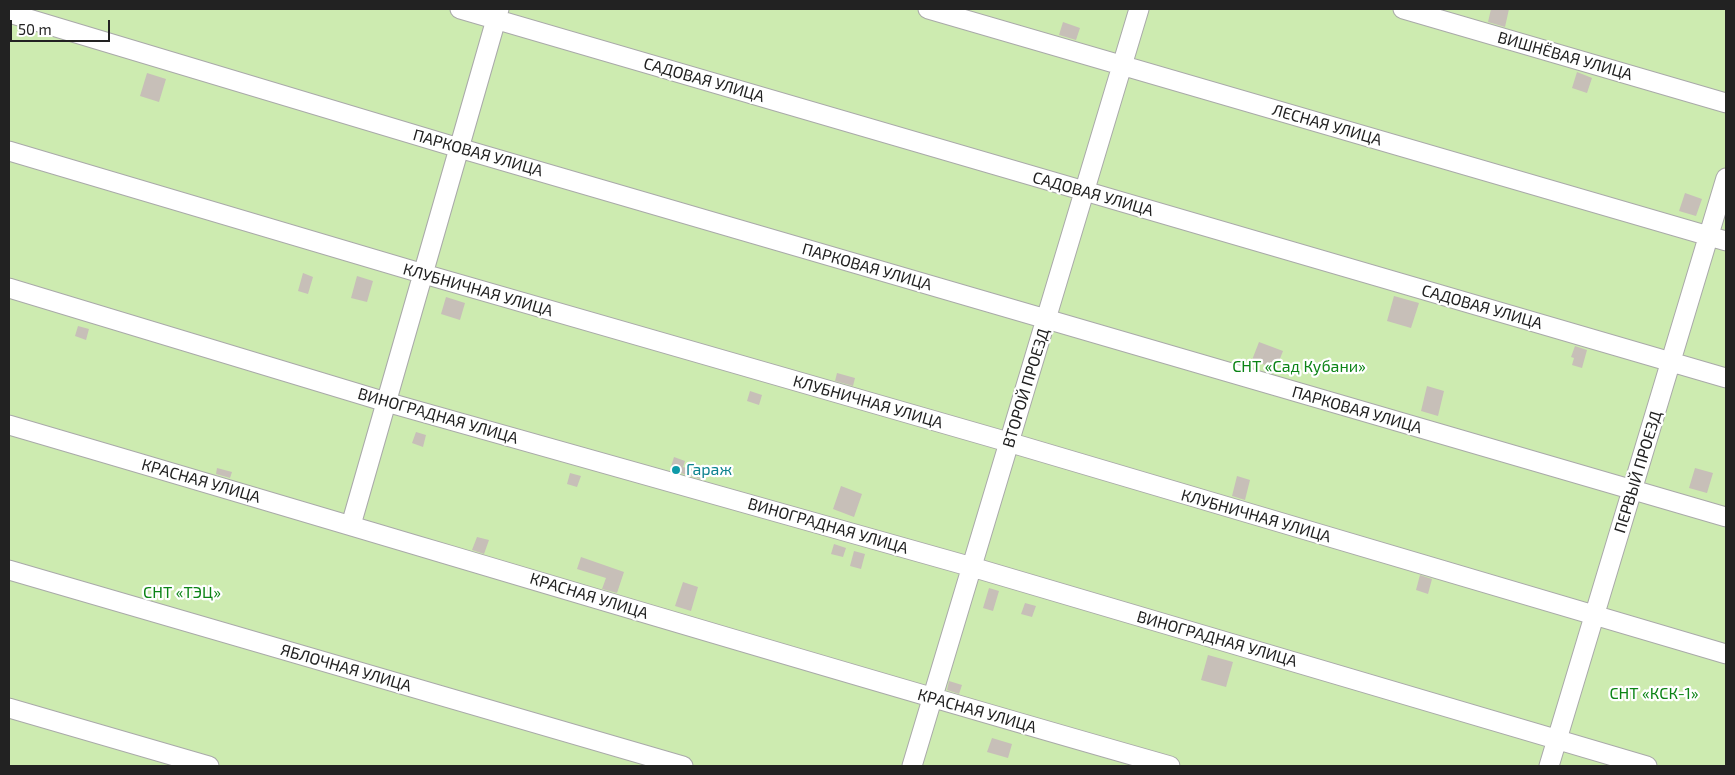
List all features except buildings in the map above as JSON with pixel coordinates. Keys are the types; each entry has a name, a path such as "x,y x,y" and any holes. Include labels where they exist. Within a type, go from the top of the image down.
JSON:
{"street":[{"name":"САДОВАЯ УЛИЦА","path":"460,9 497,14 1085,192 1726,378"},
{"name":"ЛЕСНАЯ УЛИЦА","path":"928,9 1718,238"},
{"name":"ВТОРОЙ ПРОЕЗД","path":"912,766 1139,9"},
{"name":"ВИШНЁВАЯ УЛИЦА","path":"1403,9 1726,103"},
{"name":"ПАРКОВАЯ УЛИЦА","path":"9,13 459,148 1726,517"},
{"path":"352,525 497,14"},
{"name":"КЛУБНИЧНАЯ УЛИЦА","path":"9,151 424,274 1008,442 1726,654"},
{"name":"ПЕРВЫЙ ПРОЕЗД","path":"1549,766 1672,362 1718,238 1726,178"},
{"name":"ВИНОГРАДНАЯ УЛИЦА","path":"9,288 386,402 972,567 1646,766"},
{"name":"КРАСНАЯ УЛИЦА","path":"9,425 352,525 932,699 1170,766"},
{"name":"ЯБЛОЧНАЯ УЛИЦА","path":"9,570 683,766"},
{"path":"9,708 209,766"}],"green space":[{"name":"СНТ «Сад Кубани»","path":"9,9 1726,9 1726,766 9,766"}],"place":[{"name":"Гараж","path":"676,470"}],"park label":[{"name":"СНТ «ТЭЦ»","path":"182,593"},
{"name":"СНТ «КСК-1»","path":"1654,694"}]}
